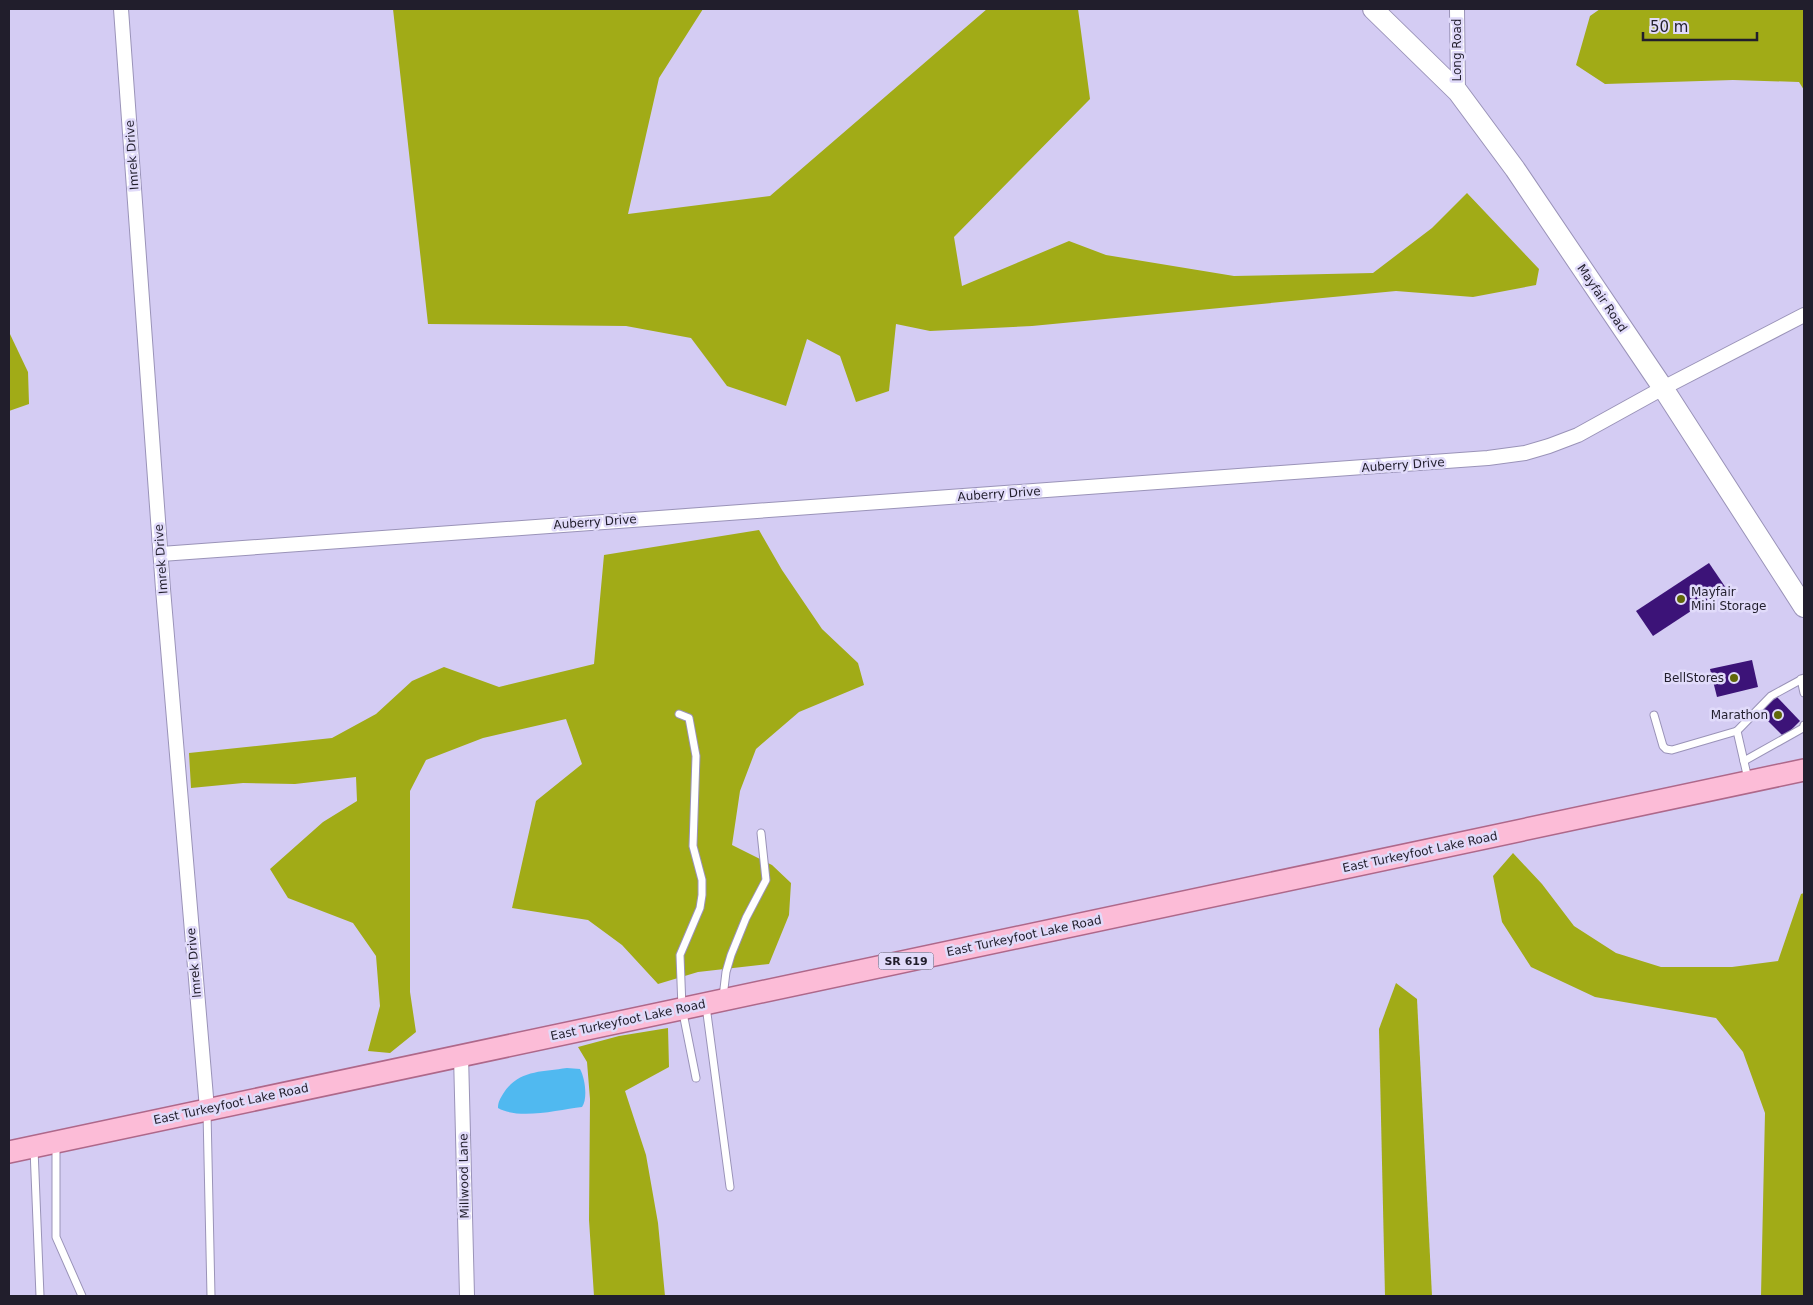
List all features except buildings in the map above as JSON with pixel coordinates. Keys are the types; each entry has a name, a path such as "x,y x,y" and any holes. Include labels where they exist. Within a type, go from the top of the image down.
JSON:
{"main road":[{"name":"East Turkeyfoot Lake Road","path":"9,1152 1804,770"}],"street":[{"name":"Imrek Drive","path":"121,9 161,554 207,1109"},
{"name":"Mayfair Road","path":"1374,9 1458,92 1515,169 1663,388 1804,607"},
{"name":"Long Road","path":"1457,9 1458,92"},
{"name":"Auberry Drive","path":"161,554 1488,458 1525,453 1578,435 1663,388 1804,315"},
{"name":"Millwood Lane","path":"461,1055 467,1296"}],"lane":[{"path":"1654,716 1661,740 1666,749 1672,750 1737,731 1771,696 1803,679 1804,693"},
{"path":"679,714 689,718 696,756 693,846 702,880 700,908 680,955 682,1008 696,1078"},
{"path":"1744,761 1804,728 1804,726"},
{"path":"1737,731 1749,782"},
{"path":"730,1187 714,1001 746,918 766,880 761,834"},
{"path":"207,1109 211,1296"},
{"path":"56,1142 56,1237 82,1296"},
{"path":"34,1146 40,1296"}],"shaded area":[{"path":"393,9 703,9 659,78 628,214 770,196 987,9 1078,9 1090,99 954,237 962,286 1069,241 1106,255 1234,276 1373,273 1432,228 1467,193 1539,269 1536,285 1473,297 1396,291 1032,326 930,331 896,324 889,391 856,402 840,356 807,339 786,406 727,386 691,338 626,326 428,324"},
{"path":"1600,9 1804,9 1804,90 1799,82 1733,80 1605,84 1576,65 1590,16"},
{"path":"9,332 28,372 29,404 9,411"},
{"path":"759,530 782,570 822,629 858,663 864,685 799,712 756,749 740,791 732,845 772,865 791,883 789,915 769,964 698,972 658,984 622,945 588,920 512,908 536,801 582,764 566,719 483,738 426,760 410,791 410,992 416,1032 390,1053 368,1051 380,1006 376,956 353,923 288,898 270,869 323,822 357,801 356,777 295,784 243,783 191,788 189,753 332,738 376,714 412,681 444,667 499,687 594,664 604,555"},
{"path":"1513,853 1542,884 1574,926 1616,953 1661,967 1732,967 1778,961 1801,894 1804,893 1804,1296 1761,1296 1765,1113 1743,1052 1716,1018 1595,997 1531,967 1502,922 1493,876"},
{"path":"1396,983 1417,999 1432,1296 1385,1296 1379,1029"},
{"path":"668,1028 669,1067 625,1091 646,1155 658,1223 665,1296 594,1296 589,1220 590,1099 587,1062 578,1047 619,1036"}],"water":[{"path":"567,1068 580,1069 582,1073 585,1099 582,1107 527,1114 507,1112 498,1108 503,1094 516,1080 539,1072"}],"place":[{"name":"Mayfair Mini Storage","path":"1681,599"},
{"name":"BellStores","path":"1734,678"},
{"name":"Marathon","path":"1778,715"}]}
